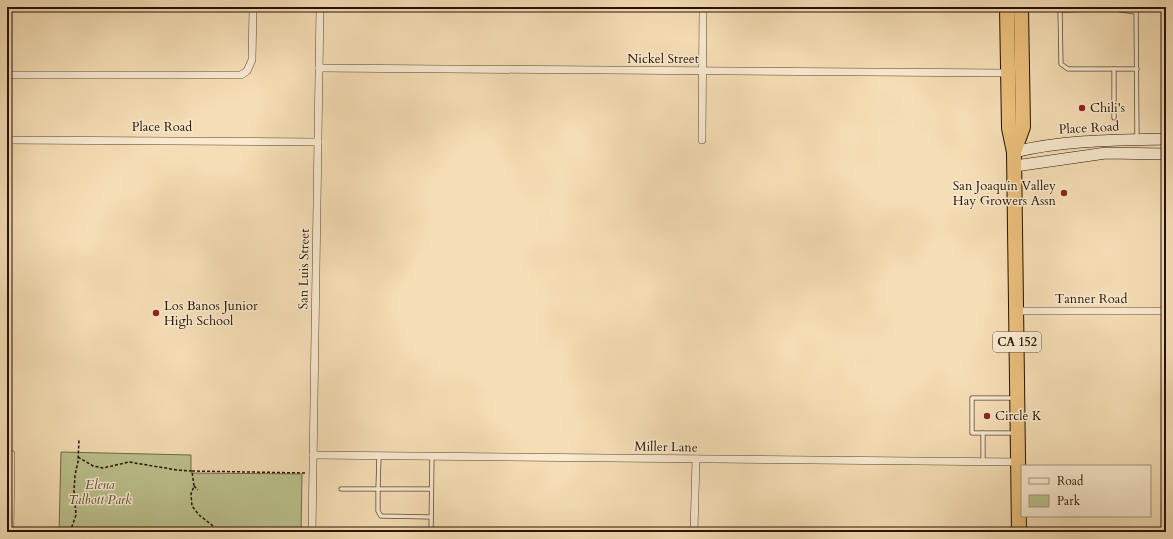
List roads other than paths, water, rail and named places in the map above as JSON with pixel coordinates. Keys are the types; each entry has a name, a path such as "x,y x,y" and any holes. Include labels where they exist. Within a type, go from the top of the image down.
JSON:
{"highway":[{"name":"CA 152","path":"1007,7 1009,128 1015,166 1019,532"},
{"name":"CA 152","path":"1014,152 1023,127 1021,7"}],"street":[{"path":"7,75 241,75 250,67 252,60 253,7"},
{"name":"San Luis Street","path":"312,532 320,7"},
{"path":"702,140 703,7"},
{"name":"Nickel Street","path":"319,68 1008,73"},
{"name":"Place Road","path":"1014,152 1044,145 1166,139"},
{"name":"Place Road","path":"7,140 318,142"},
{"name":"Place Road","path":"1015,166 1106,153 1166,154"},
{"name":"Tanner Road","path":"1017,311 1166,311"},
{"path":"10,532 12,454"},
{"name":"Miller Lane","path":"313,455 1018,462"},
{"path":"694,532 696,459"}],"lane":[{"path":"1136,7 1137,140"},
{"path":"1136,12 1113,8 1060,8 1061,64 1068,69 1136,69"},
{"path":"1114,69 1114,118"},
{"path":"1017,398 972,398 972,433 1018,433"},
{"path":"983,433 984,462"},
{"path":"379,456 378,511 381,516 431,517"},
{"path":"430,532 432,456"},
{"path":"342,489 431,489"}],"place":[{"name":"Chili's","path":"1082,108"},
{"name":"San Joaquin Valley Hay Growers Assn","path":"1064,193"},
{"name":"Los Banos Junior High School","path":"156,313"},
{"name":"Circle K","path":"987,416"}],"park label":[{"name":"Elena Talbott Park","path":"100,492"}]}
